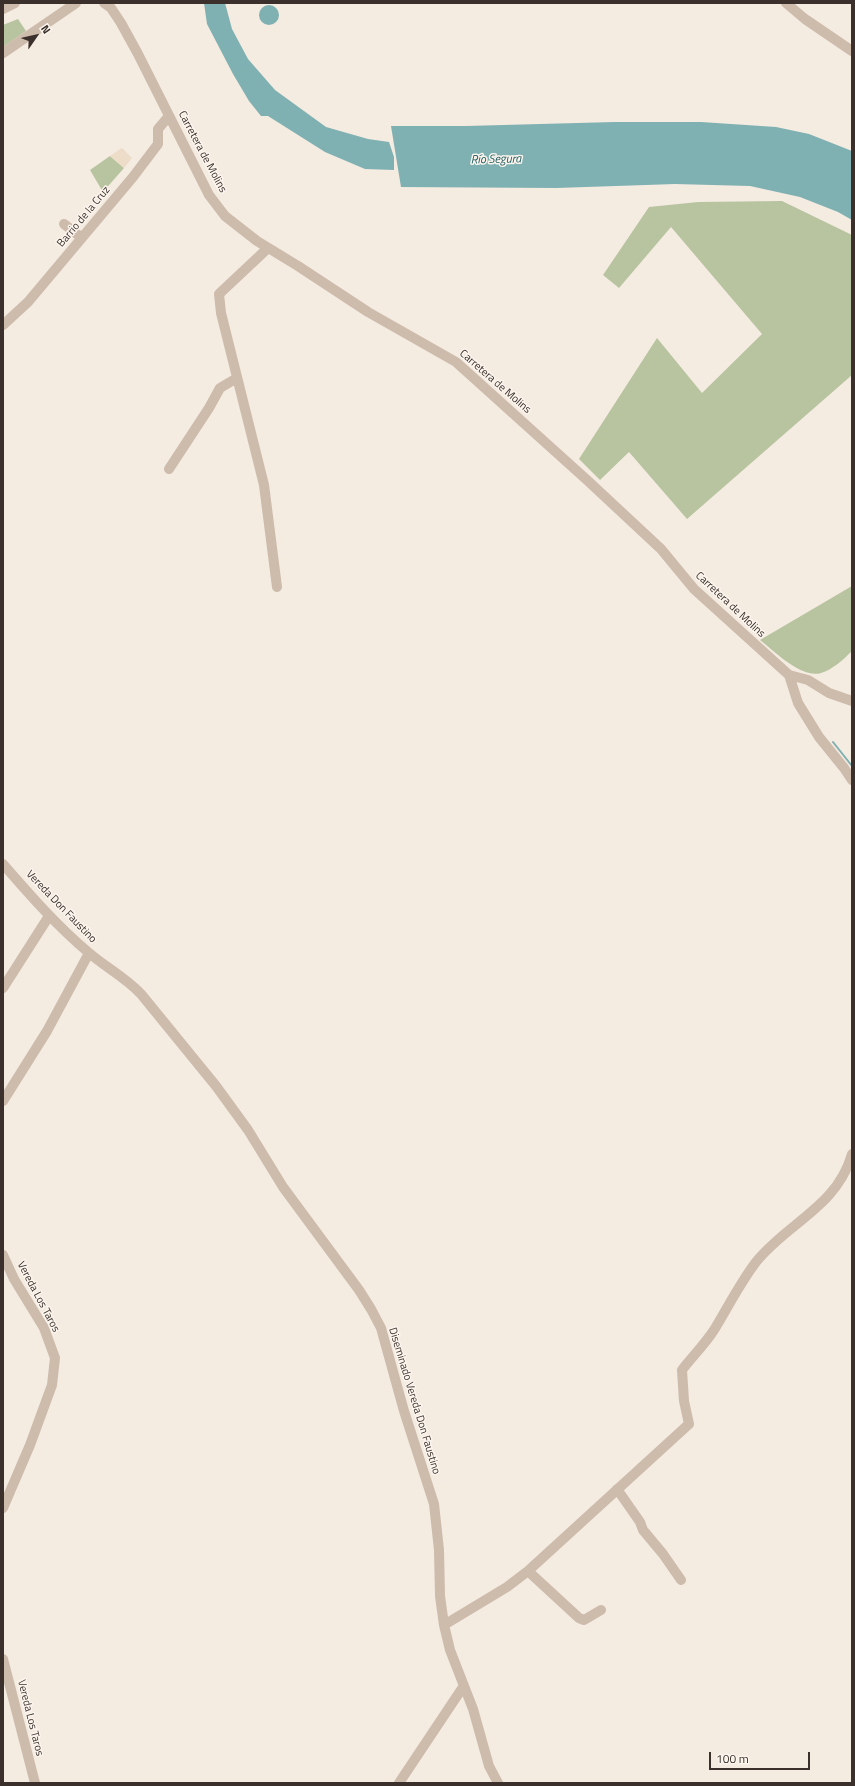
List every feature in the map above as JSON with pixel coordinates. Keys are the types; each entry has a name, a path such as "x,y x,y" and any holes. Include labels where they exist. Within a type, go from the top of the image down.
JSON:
{"street":[{"path":"3,9 15,3"},
{"path":"3,53 76,3"},
{"name":"Carretera de Molins","path":"104,3 111,8 121,23 170,116 209,195 225,216 238,228 368,312 456,362 655,544 694,589 789,676 802,708 819,737 852,780"},
{"path":"786,3 805,19 850,50"},
{"name":"Barrio de la Cruz","path":"3,325 28,302 133,178 158,144 158,129 170,116"},
{"path":"64,224 82,238"},
{"path":"268,248 219,294 221,313 264,485 276,587"},
{"path":"169,469 209,408 220,388 237,378"},
{"path":"789,676 808,680 829,693 852,701"},
{"name":"Vereda Don Faustino","path":"3,864 49,916 89,953 129,981 202,1068"},
{"path":"3,988 49,916"},
{"path":"3,1101 47,1031 89,953"},
{"name":"Diseminado Vereda Don Faustino","path":"202,1068 248,1130 283,1187 359,1290 381,1328 404,1411 434,1504 439,1550 440,1596 444,1626 463,1687 473,1710 489,1766 498,1783"},
{"path":"444,1626 507,1587 528,1570 689,1424 684,1401 682,1370 713,1330 756,1262 776,1241 807,1217 836,1188 852,1154"},
{"name":"Vereda Los Taros","path":"3,1255 14,1279 44,1328 55,1358 52,1385 30,1445 3,1508"},
{"path":"617,1489 640,1522 643,1530 663,1554 680,1580"},
{"path":"528,1570 580,1618 584,1620 601,1610"},
{"name":"Vereda Los Taros","path":"3,1659 35,1783"},
{"path":"399,1783 463,1687"}],"green space":[{"path":"18,19 26,31 3,47 3,25"},
{"path":"110,156 124,168 103,192 90,170"},
{"path":"782,201 852,235 852,375 687,519 629,452 600,480 579,459 657,338 702,393 762,334 671,227 619,288 603,275 649,207 698,202"},
{"path":"852,586 852,651 834,667 821,673 813,674 805,672 780,657 760,640"}],"shaded area":[{"path":"122,148 132,158 124,168 110,156"}],"water":[{"path":"204,3 225,3 232,29 248,59 275,90 326,127 368,139 389,142 394,157 394,170 365,169 325,152 268,116 261,116 249,101 233,74 207,24"},
{"path":"269,5 276,8 279,15 276,22 269,25 262,22 259,15 262,8"},
{"name":"Río Segura","path":"615,122 701,122 776,127 809,134 852,151 852,220 838,212 800,197 750,186 675,184 556,188 401,187 391,126 466,126"}],"waterway":[{"path":"833,742 852,766"}]}
